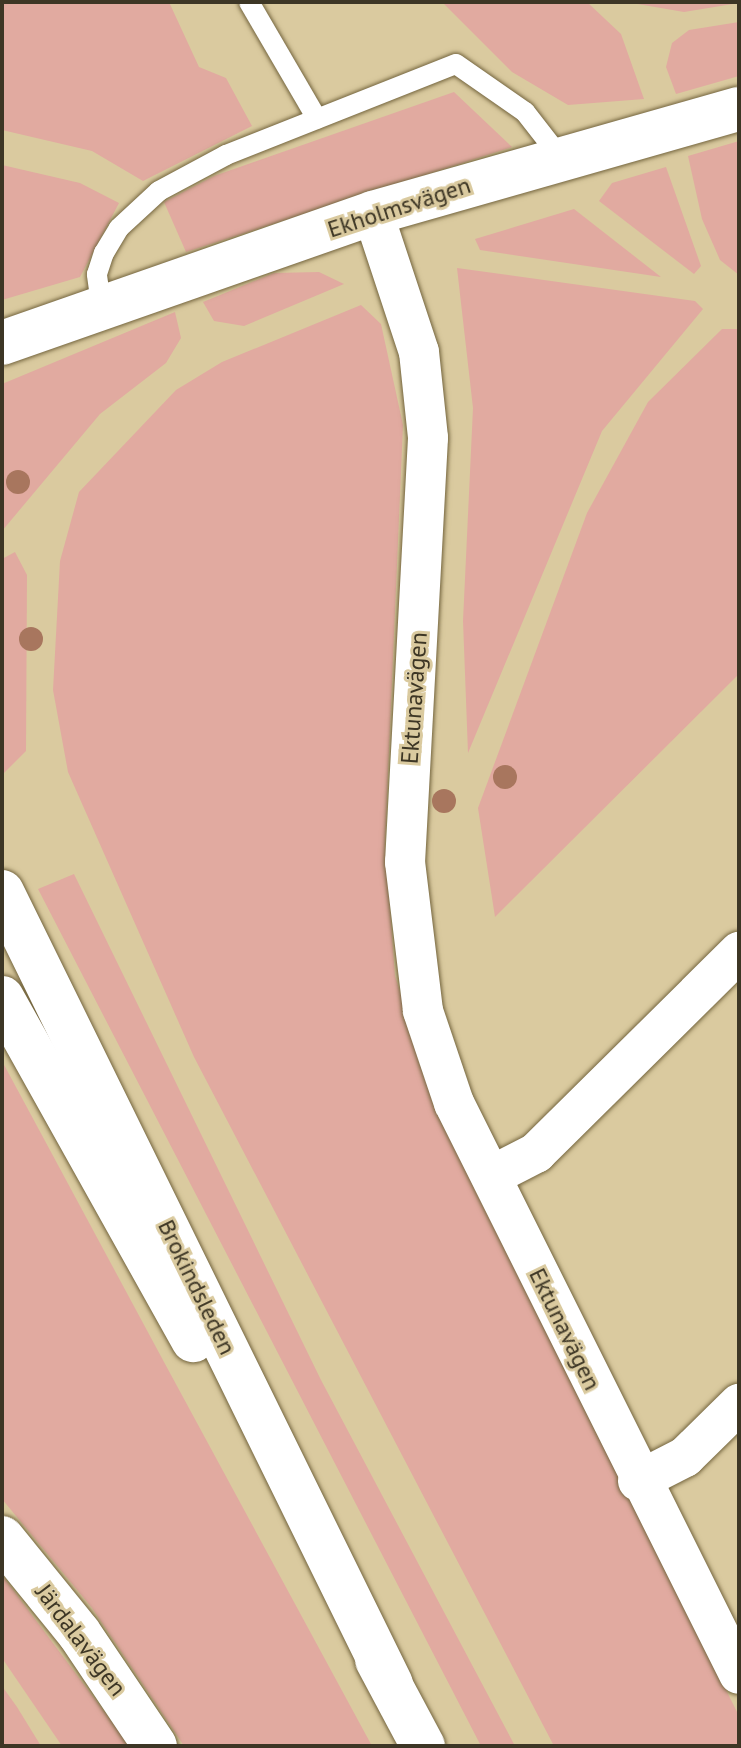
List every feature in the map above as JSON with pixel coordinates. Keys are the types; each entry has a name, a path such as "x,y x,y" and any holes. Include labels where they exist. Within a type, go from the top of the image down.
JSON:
{"main road":[{"name":"Ekholmsvägen","path":"2,343 83,318 373,213 560,157 739,109"},
{"name":"Ekholmsvägen","path":"2,358 83,318"},
{"name":"Brokindsleden","path":"2,892 423,1746"},
{"name":"Brokindsleden","path":"2,998 391,1684"},
{"name":"Järdalavägen","path":"2,1538 79,1633 155,1746"}],"street":[{"name":"Ektunavägen","path":"373,213 419,352 428,438 405,862 413,961 438,1059 491,1176 638,1481 739,1674"},
{"path":"491,1176 536,1153 739,952"},
{"path":"638,1481 685,1457 739,1404"}],"lane":[{"path":"249,2 317,119"},
{"path":"83,318 104,253 159,191 317,119 456,64 525,112 560,157"}],"shaded area":[{"path":"2,2 169,2 199,67 226,78 252,126 143,181 92,151 2,130"},
{"path":"442,2 587,2 621,34 644,99 568,105 512,72"},
{"path":"626,2 739,2 739,3 684,12"},
{"path":"739,22 739,76 676,94 666,67 672,43 689,30"},
{"path":"454,92 512,147 186,252 164,202 214,176"},
{"path":"739,141 739,275 720,260 702,219 688,156"},
{"path":"2,165 80,183 119,203 80,277 2,300"},
{"path":"666,167 701,266 694,274 599,201 612,183"},
{"path":"574,209 661,277 480,250 475,239"},
{"path":"457,268 695,301 703,309 602,431 468,753 463,621 473,408"},
{"path":"319,272 344,284 244,326 214,321 203,302 274,273"},
{"path":"361,305 381,324 403,425 385,844 395,976 438,1111 739,1716 739,1746 554,1746 194,1057 68,772 53,690 60,561 79,492 176,390 222,362"},
{"path":"175,312 181,338 166,363 100,414 2,531 2,384"},
{"path":"722,329 739,329 739,674 495,917 478,808 587,513 648,402"},
{"path":"15,552 27,575 26,751 2,775 2,559"},
{"path":"74,874 321,1380 515,1746 481,1746 38,889"},
{"path":"2,1061 372,1746 184,1746 92,1608 2,1499"},
{"path":"2,1575 128,1746 62,1746 2,1658"},
{"path":"2,1686 17,1707 41,1746 2,1746"}]}
